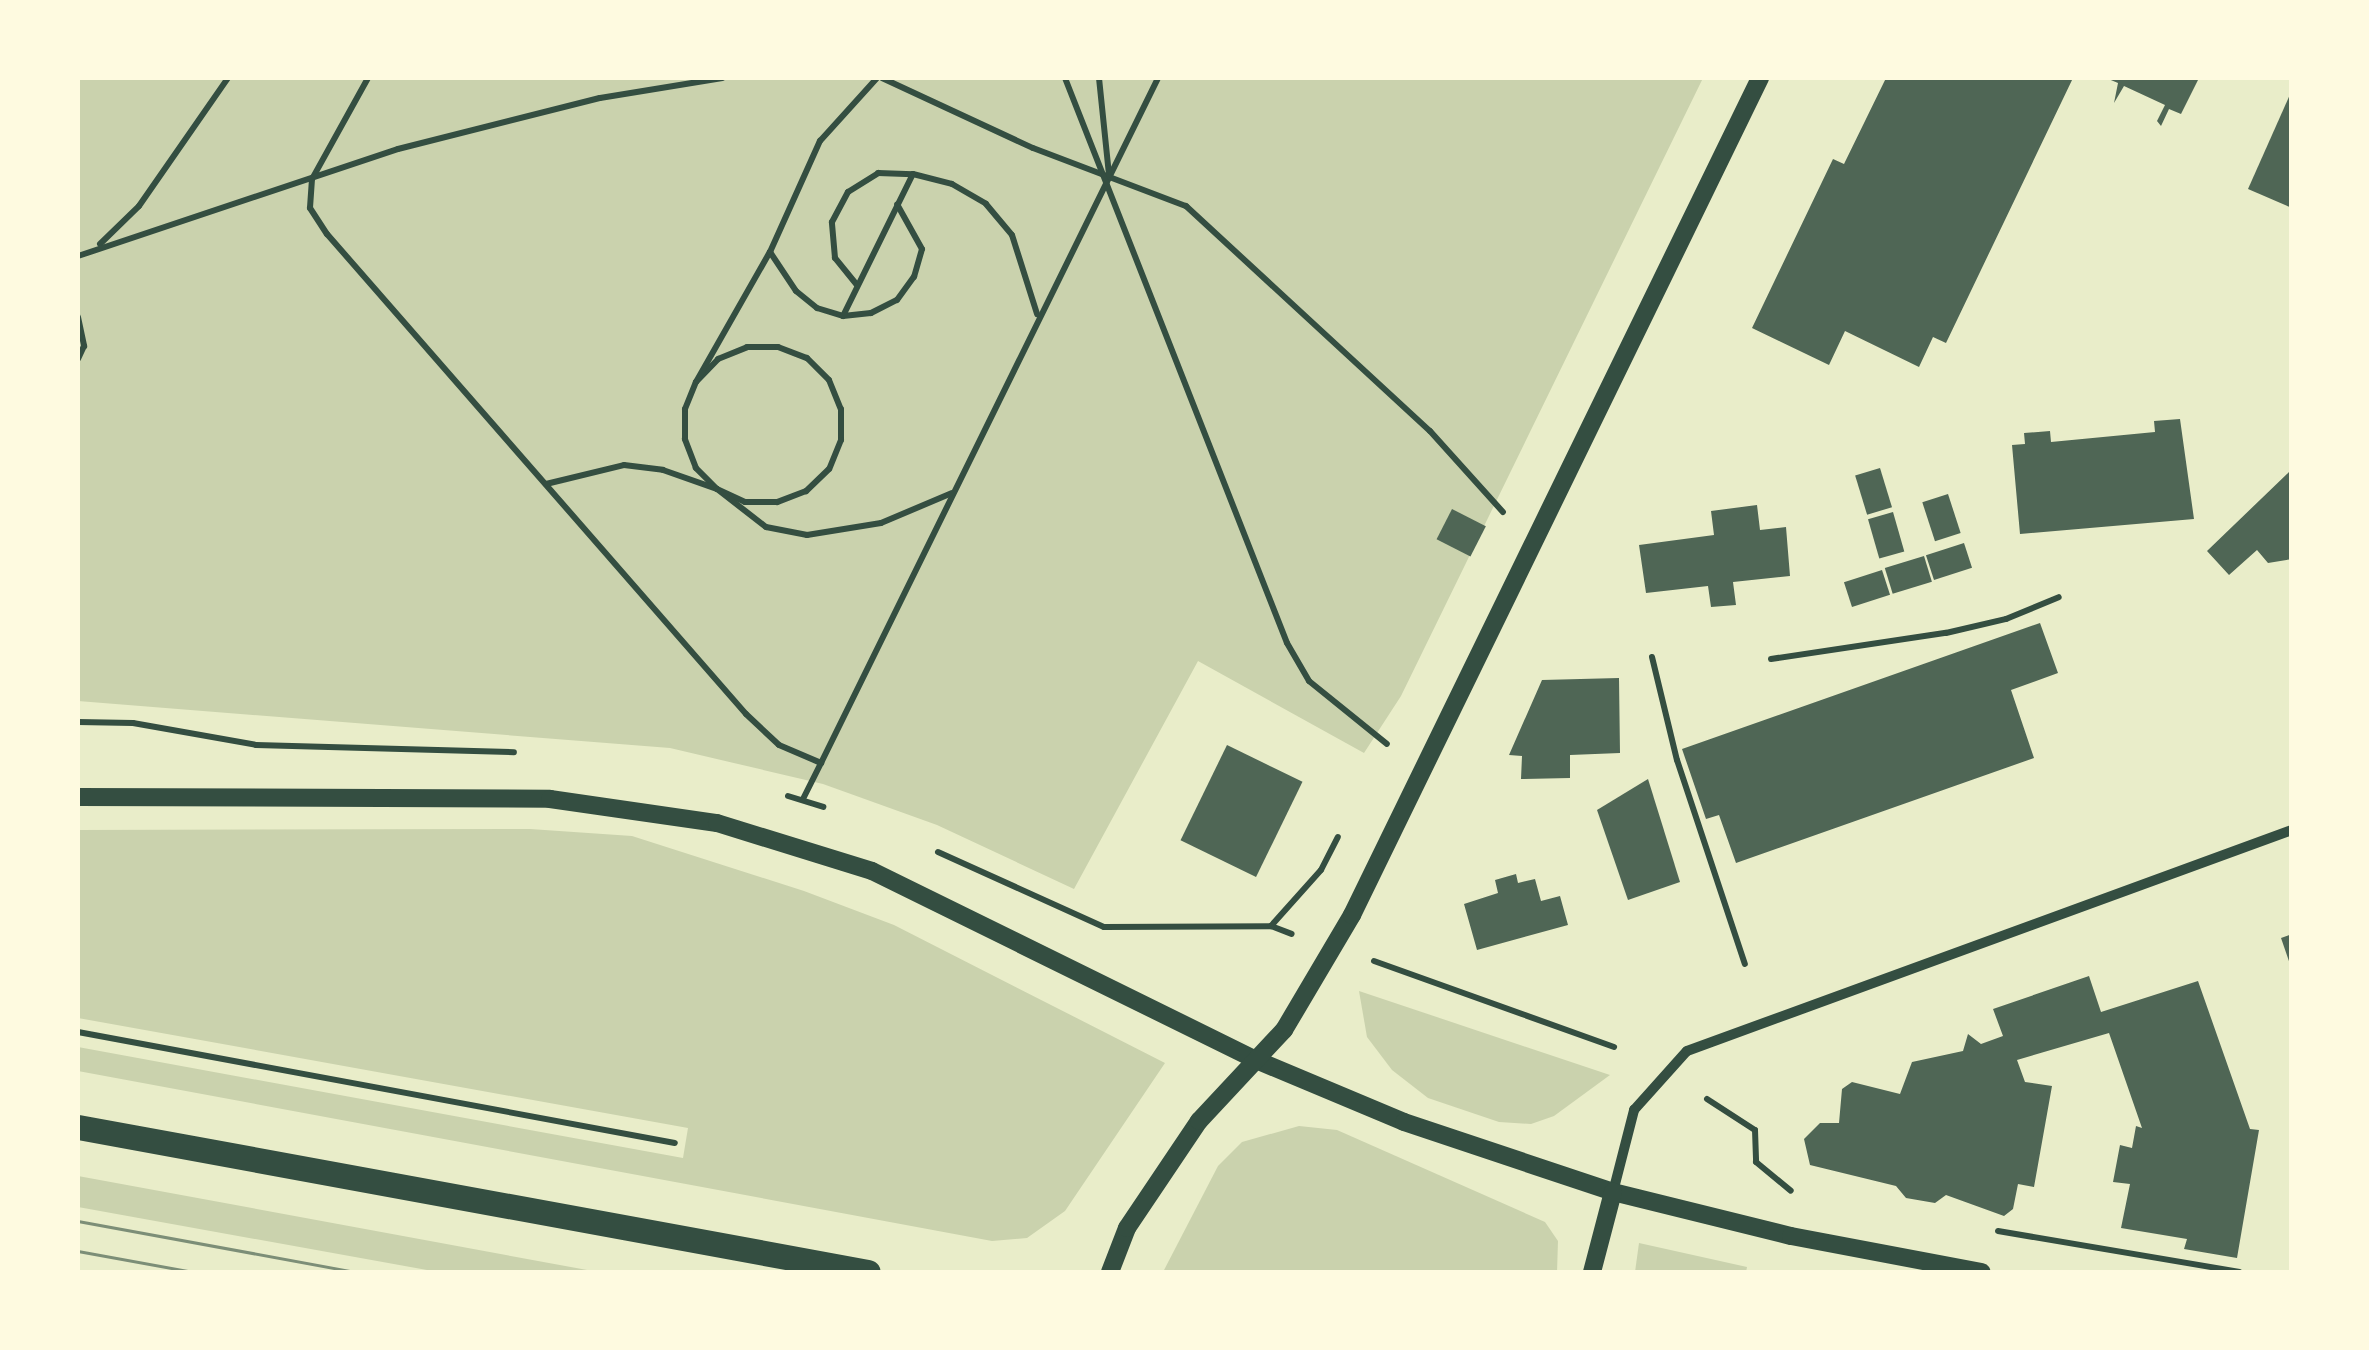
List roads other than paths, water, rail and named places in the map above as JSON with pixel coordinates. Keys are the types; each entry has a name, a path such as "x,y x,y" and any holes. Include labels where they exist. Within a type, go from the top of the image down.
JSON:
{"main road":[{"path":"78,1126 868,1272"}],"street":[{"path":"1110,1272 1127,1228 1199,1121 1284,1030 1352,916 1760,78"},
{"path":"78,798 550,800 717,824 872,870 1256,1060 1404,1122 1613,1192 1791,1236 1982,1272"},
{"path":"1592,1272 1634,1110 1687,1051 2292,830"}],"tram line":[{"path":"78,1221 357,1272"},
{"path":"78,1251 194,1272"}]}
